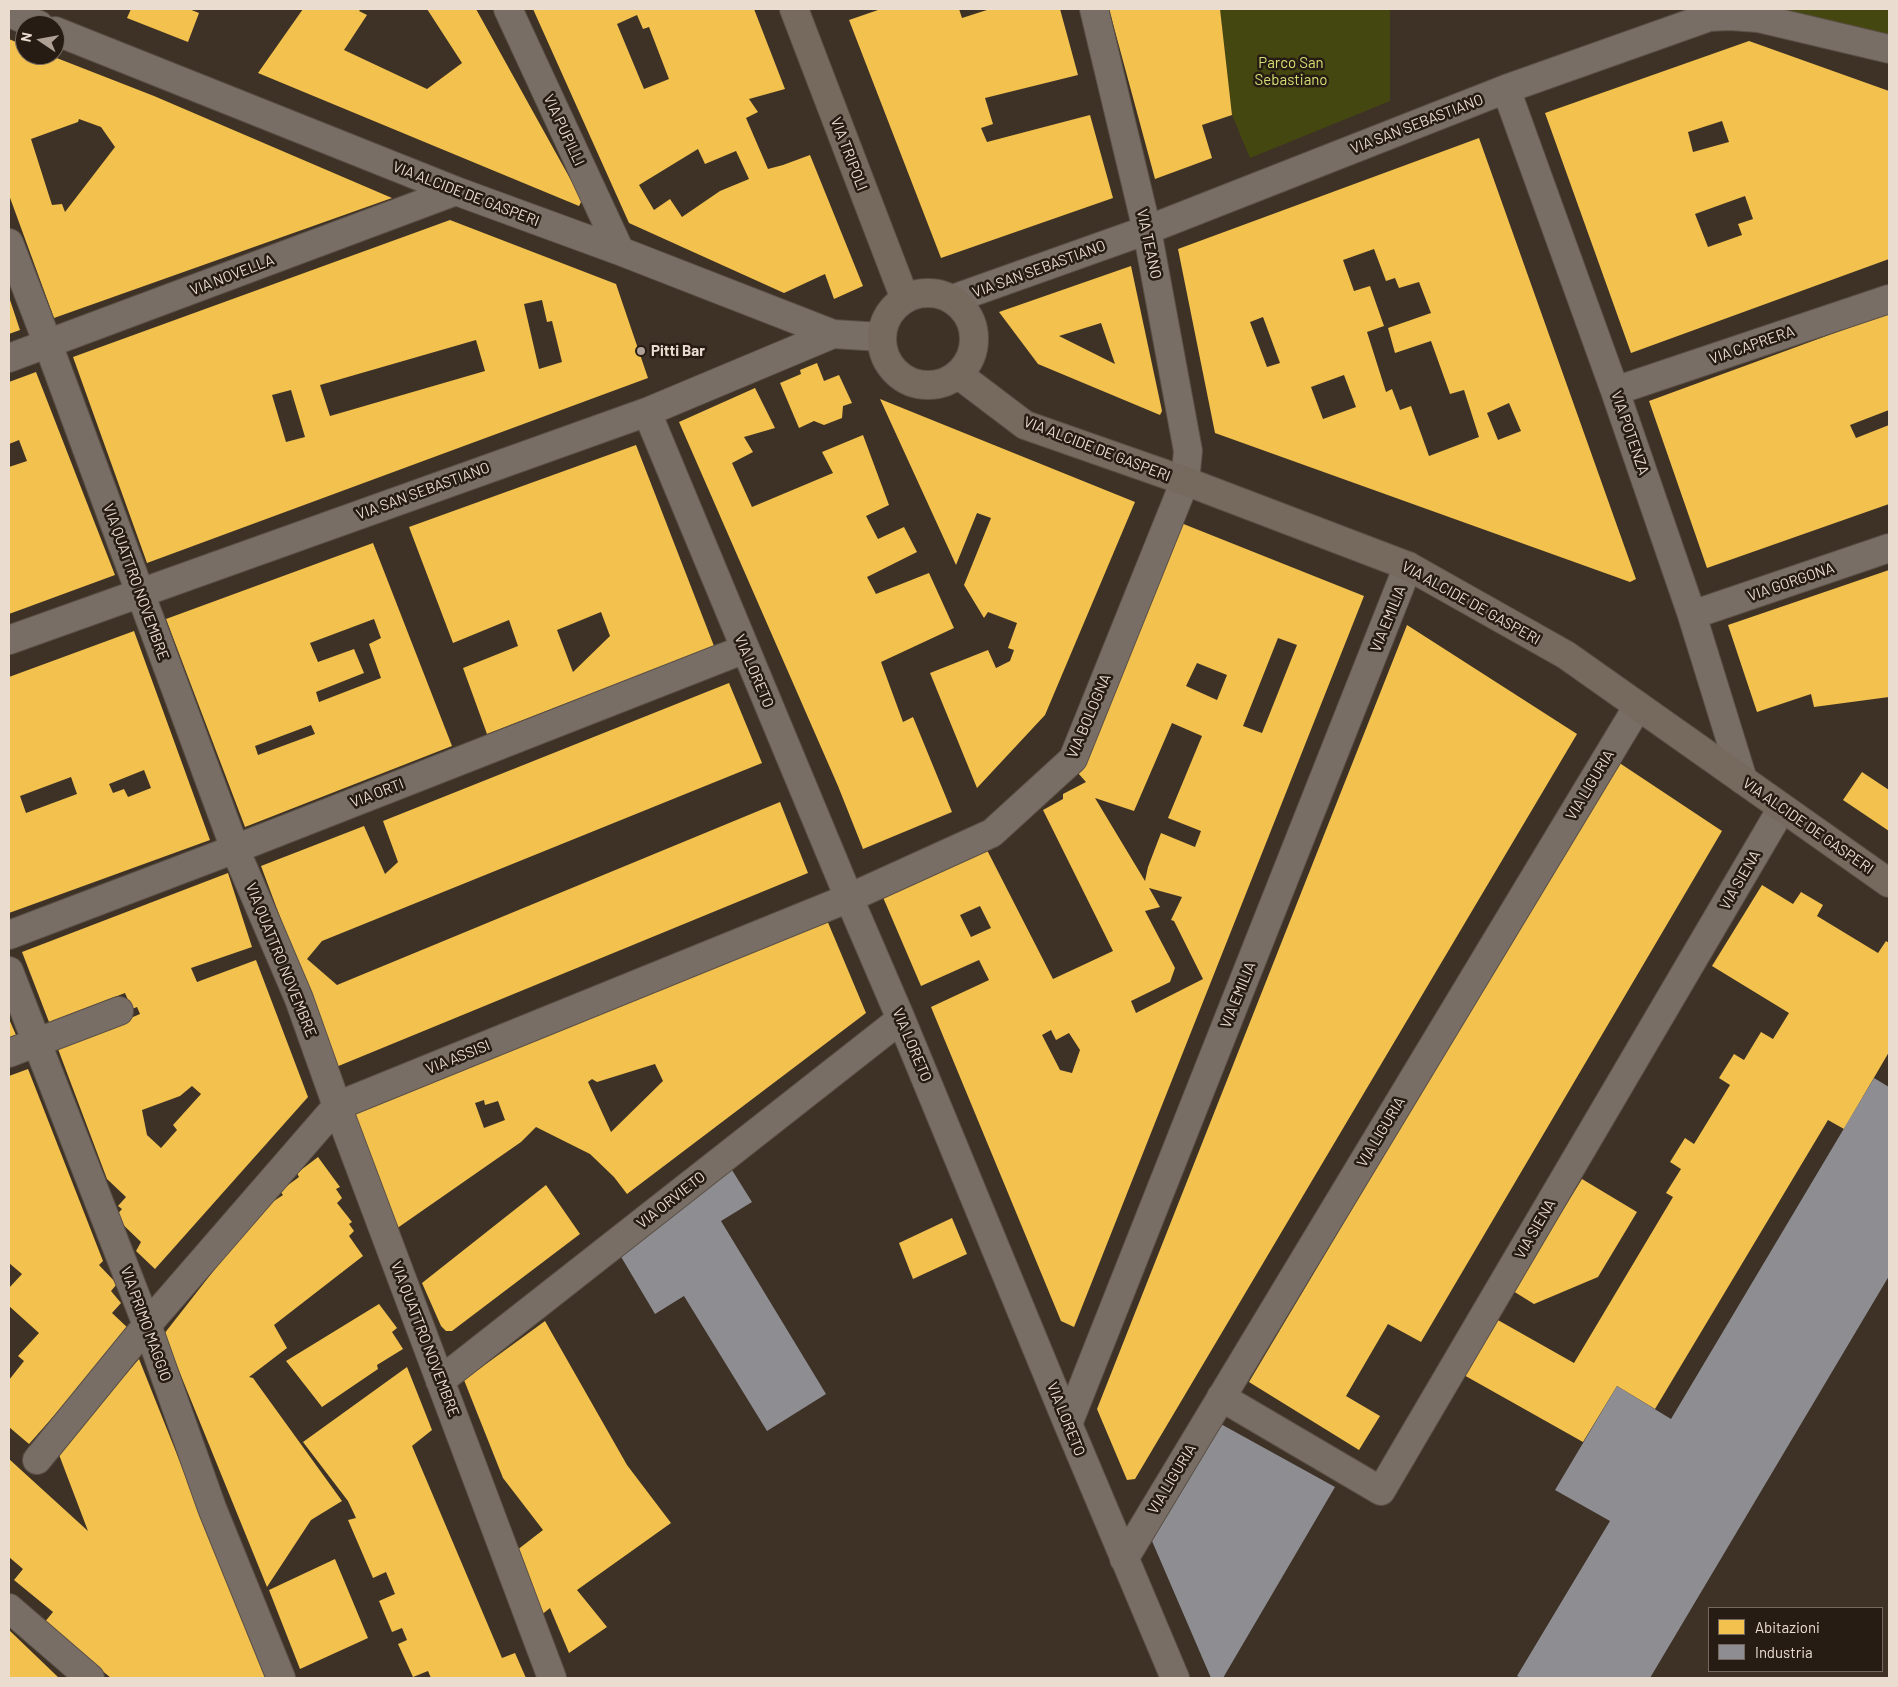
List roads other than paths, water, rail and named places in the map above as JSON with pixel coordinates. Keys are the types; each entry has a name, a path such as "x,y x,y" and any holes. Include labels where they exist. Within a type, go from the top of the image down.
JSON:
{"main road":[{"name":"VIA TRIPOLI","path":"794,9 905,299"},
{"path":"929,292 953,299 972,322 973,350 959,375 934,386 908,381 888,363 882,337 888,315 905,299 929,292"},
{"name":"VIA ALCIDE DE GASPERI","path":"959,375 1025,424 1408,566 1566,655 1889,884"}],"street":[{"name":"VIA PUPILLI","path":"508,9 620,251"},
{"name":"VIA TEANO","path":"1094,9 1147,230 1188,451 1185,482"},
{"name":"VIA SAN SEBASTIANO","path":"953,299 1147,230 1506,89 1709,17 1758,18 1889,49"},
{"name":"VIA ALCIDE DE GASPERI","path":"65,35 456,191 620,251 833,334 882,337"},
{"name":"VIA POTENZA","path":"1506,89 1615,391 1692,615 1743,780"},
{"name":"VIA NOVELLA","path":"9,358 456,191"},
{"name":"VIA QUATTRO NOVEMBRE","path":"9,243 235,849 299,999 337,1106 552,1678"},
{"name":"VIA CAPRERA","path":"1615,391 1889,299"},
{"name":"VIA SAN SEBASTIANO","path":"9,640 647,412 833,334"},
{"name":"VIA LORETO","path":"647,412 1175,1678"},
{"name":"VIA BOLOGNA","path":"849,898 992,833 1073,759 1185,482"},
{"name":"VIA GORGONA","path":"1692,615 1889,548"},
{"name":"VIA EMILIA","path":"1068,1424 1408,566"},
{"name":"VIA ORTI","path":"9,935 235,849 745,649"},
{"name":"VIA LIGURIA","path":"1124,1559 1638,706"},
{"name":"VIA SIENA","path":"1222,1397 1381,1491 1782,808"},
{"name":"VIA ASSISI","path":"37,1460 147,1325 337,1106 849,898"},
{"name":"VIA PRIMO MAGGIO","path":"9,971 147,1325 212,1508 281,1678"},
{"path":"9,1053 119,1011"},
{"name":"VIA ORVIETO","path":"440,1381 901,1019"},
{"path":"9,1608 90,1678"}],"place":[{"name":"Pitti Bar","path":"641,351"}],"park label":[{"name":"Parco San Sebastiano","path":"1291,72"}]}
